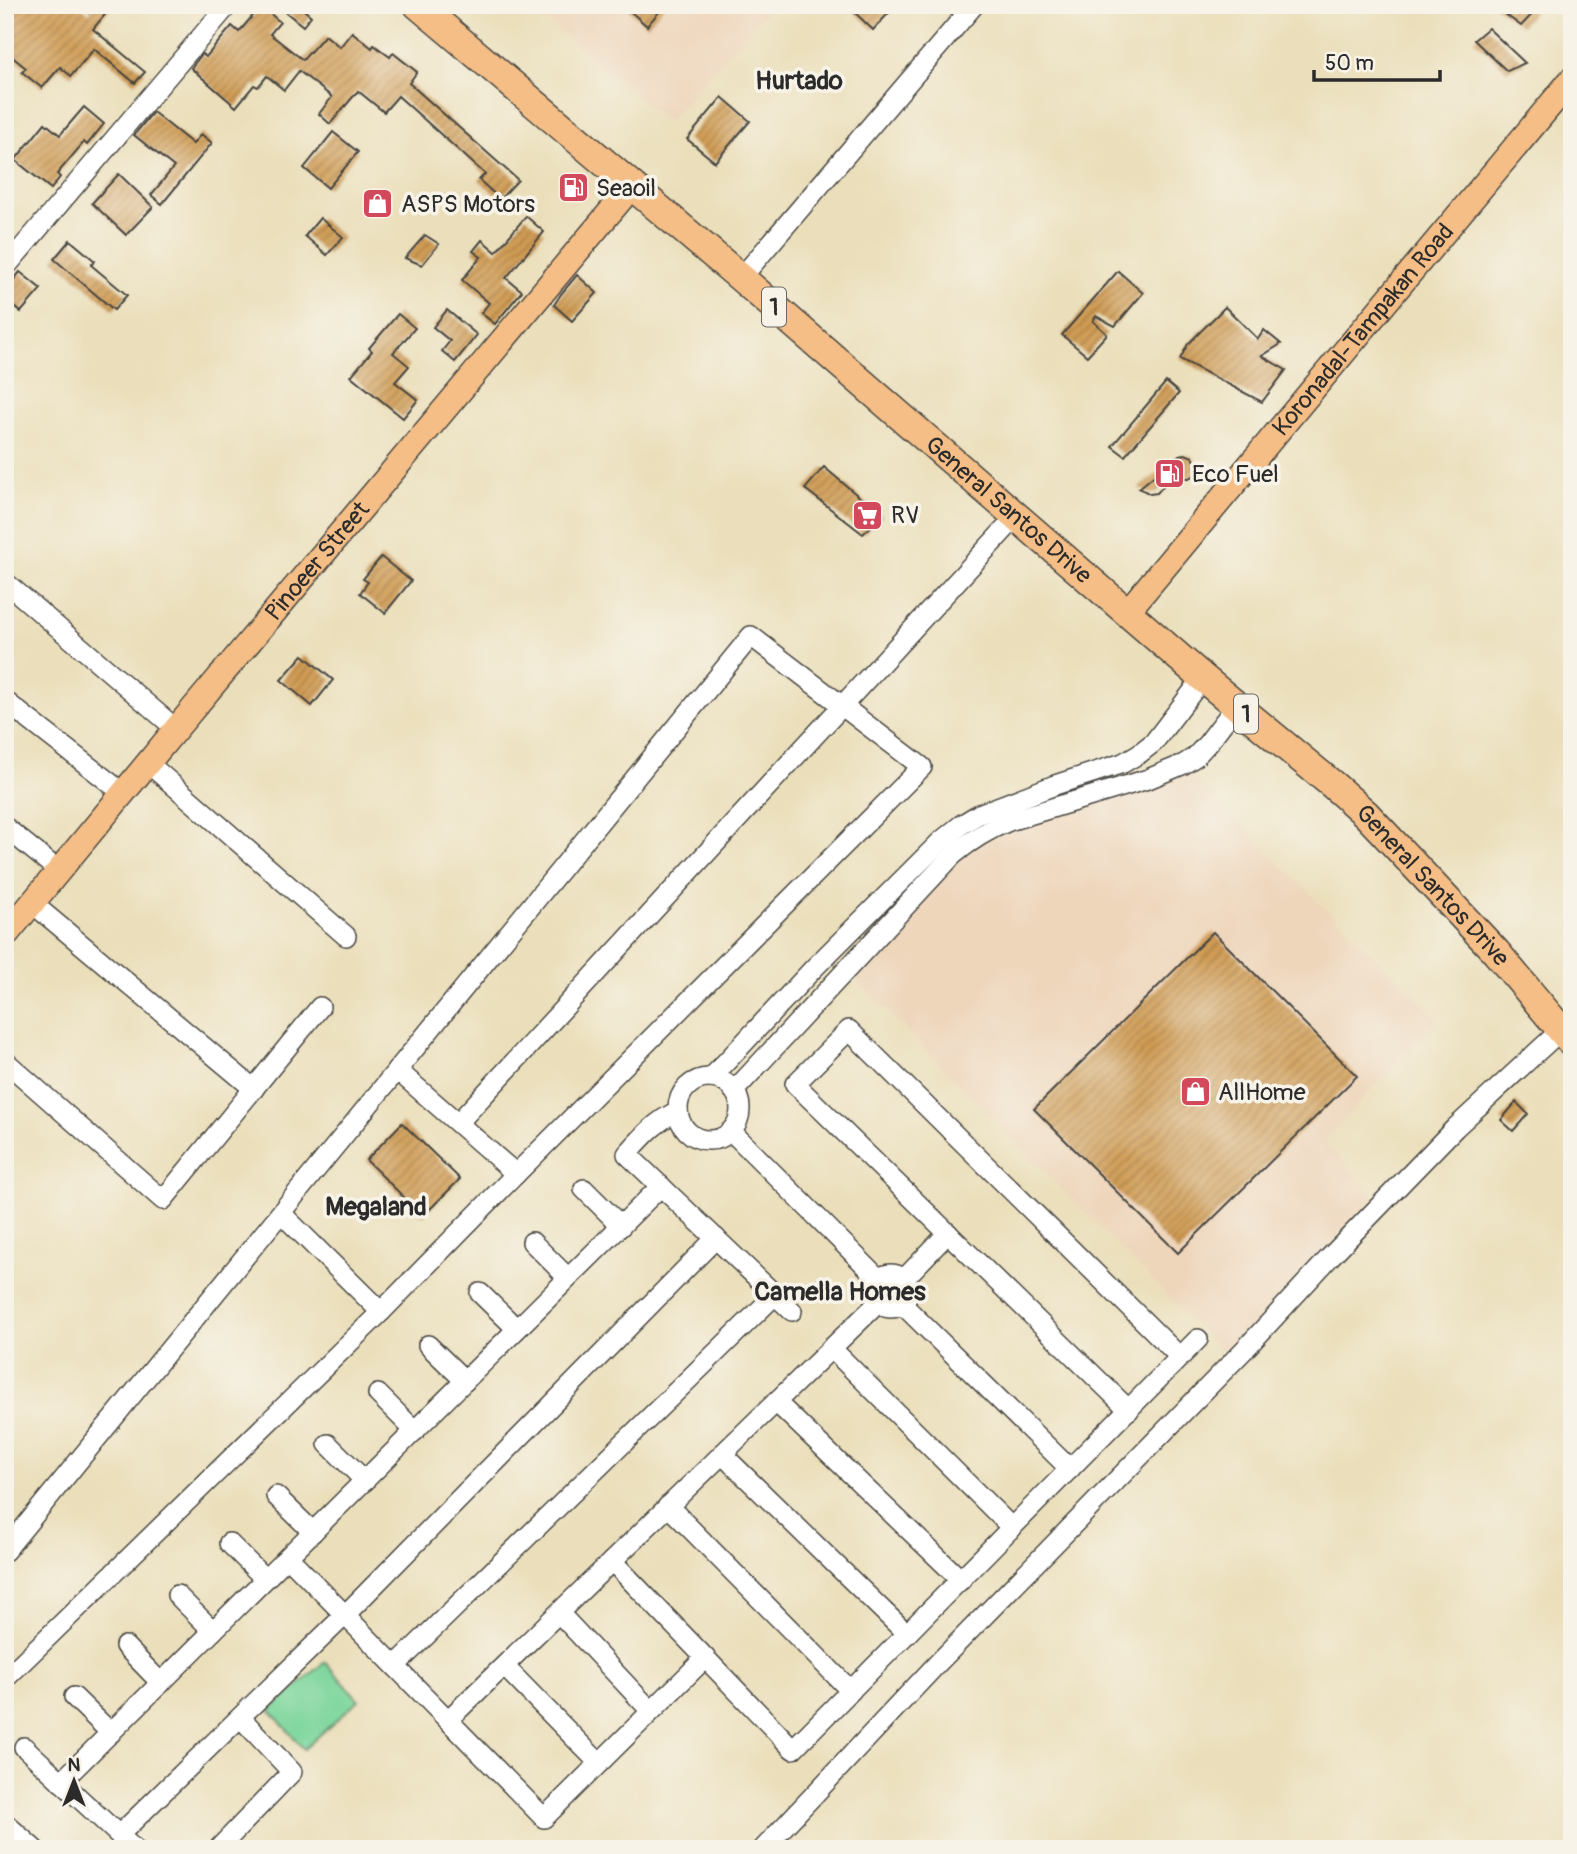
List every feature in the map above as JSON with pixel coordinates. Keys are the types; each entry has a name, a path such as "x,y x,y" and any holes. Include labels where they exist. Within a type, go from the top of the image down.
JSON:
{"highway":[{"name":"General Santos Drive","path":"418,5 741,278 1203,678 1366,814 1469,922 1567,1036"}],"main road":[{"name":"Koronadal-Tampakan Road","path":"1127,612 1572,79"},
{"name":"Pinoeer Street","path":"5,936 632,186"}],"street":[{"path":"5,268 228,5"},
{"path":"741,278 974,5"},
{"path":"458,1123 1016,517"},
{"path":"5,582 176,729"},
{"path":"5,1551 751,636 922,766 381,1312 5,1679"},
{"path":"711,1078 813,969 940,842 961,825 1003,803 1123,763 1140,753 1154,742 1203,678"},
{"path":"5,701 123,793"},
{"path":"734,1091 953,855 971,840 1009,821 1148,779 1184,764 1207,744 1236,706"},
{"path":"148,763 346,936"},
{"path":"5,827 59,871"},
{"path":"32,903 254,1089"},
{"path":"5,1061 163,1200 320,1007"},
{"path":"1129,1410 795,1084 849,1030 1180,1357"},
{"path":"763,1849 937,1664 1246,1348 1455,1128 1567,1036"},
{"path":"397,1070 516,1174"},
{"path":"711,1078 728,1084 734,1091 738,1098 740,1116 737,1124 724,1137 716,1140 698,1138 684,1128 678,1102 687,1087 694,1082 711,1078"},
{"path":"678,1111 652,1127 627,1154 792,1311"},
{"path":"731,1131 879,1279"},
{"path":"61,1782 661,1186"},
{"path":"584,1189 621,1226"},
{"path":"281,1213 381,1312"},
{"path":"904,1280 948,1233"},
{"path":"24,1747 127,1842 241,1718 716,1238"},
{"path":"532,1241 568,1278"},
{"path":"891,1274 904,1280 908,1292 902,1304 890,1309 878,1303 873,1290 879,1279 891,1274"},
{"path":"480,1293 517,1329"},
{"path":"395,1666 775,1296"},
{"path":"449,1720 878,1303"},
{"path":"902,1304 1070,1469"},
{"path":"612,1561 793,1749 1198,1339"},
{"path":"428,1345 465,1381"},
{"path":"831,1348 1012,1528"},
{"path":"378,1394 415,1431"},
{"path":"776,1402 961,1580"},
{"path":"328,1444 365,1481"},
{"path":"722,1454 907,1634"},
{"path":"276,1496 313,1532"},
{"path":"668,1506 851,1691"},
{"path":"229,1543 265,1579"},
{"path":"288,1557 544,1818 705,1658"},
{"path":"177,1595 213,1631"},
{"path":"559,1613 651,1712"},
{"path":"125,1646 162,1683"},
{"path":"504,1666 599,1763"},
{"path":"74,1697 111,1733"},
{"path":"218,1849 292,1772 241,1718"},
{"path":"5,1823 34,1849"}],"shaded area":[{"path":"529,5 772,5 667,122"},
{"path":"1190,775 1438,1019 1324,1140 1374,1197 1225,1355 851,974 968,850 1015,827"}],"green space":[{"path":"325,1662 359,1700 304,1749 270,1710"}],"building":[{"path":"5,5 80,5 89,13 95,5 113,5 93,29 145,72 135,83 94,49 71,76 60,67 42,88 22,72 26,68 5,51"},
{"path":"277,5 298,5 311,16 303,26"},
{"path":"623,5 665,5 647,26"},
{"path":"847,5 896,5 873,30"},
{"path":"1493,5 1541,5 1521,26"},
{"path":"261,6 280,22 270,34 303,60 325,35 340,47 352,32 372,48 374,45 390,57 393,53 417,72 409,83 518,180 500,199 479,180 485,174 398,96 384,112 358,91 330,124 319,114 332,97 299,71 284,90 267,76 258,87 254,85 236,107 191,68 202,54 206,57 232,26 239,32"},
{"path":"1488,28 1525,63 1507,71 1474,40"},
{"path":"722,97 750,121 715,162 687,139"},
{"path":"84,107 104,124 87,145 84,142 57,174 60,177 51,189 15,160 45,123 60,135"},
{"path":"153,112 193,144 201,134 212,143 162,204 151,195 174,167 134,135"},
{"path":"333,132 358,152 328,188 304,168"},
{"path":"119,174 153,207 126,235 92,203"},
{"path":"526,216 544,232 506,278 522,291 495,324 481,313 489,303 462,280 481,257 473,251 482,240 496,252"},
{"path":"320,218 343,237 327,255 305,236"},
{"path":"425,235 439,244 422,265 405,258"},
{"path":"70,240 95,261 91,265 127,295 114,310 54,259"},
{"path":"1118,271 1143,293 1115,326 1096,316 1093,321 1107,334 1087,356 1062,335"},
{"path":"20,272 41,289 21,312 5,299 5,290"},
{"path":"577,275 597,293 572,321 554,305"},
{"path":"1225,307 1258,339 1264,330 1281,344 1262,356 1286,370 1262,402 1180,359 1188,344"},
{"path":"447,310 477,335 455,362 442,351 450,341 433,327"},
{"path":"398,314 415,328 393,353 409,366 395,382 418,400 403,418 351,376 372,351 369,348"},
{"path":"1166,382 1179,393 1125,456 1112,446"},
{"name":"Eco Fuel","path":"1185,454 1193,457 1197,465 1195,475 1189,478 1170,478 1157,493 1150,494 1139,488 1161,470 1167,471 1175,458"},
{"path":"824,467 882,516 863,534 805,489"},
{"path":"381,557 411,581 385,613 360,593 368,582 363,579"},
{"path":"303,655 333,680 312,706 281,680"},
{"path":"1213,932 1357,1076 1178,1253 1034,1109"},
{"path":"1516,1102 1528,1114 1513,1131 1501,1120"},
{"path":"402,1123 460,1179 423,1216 366,1160"}],"place":[{"name":"Seaoil","path":"573,188"},
{"name":"ASPS Motors","path":"378,204"},
{"name":"Eco Fuel","path":"1169,474"},
{"name":"RV","path":"868,515"},
{"name":"AllHome","path":"1195,1092"}],"district":[{"name":"Hurtado","path":"799,81"},
{"name":"Megaland","path":"376,1207"},
{"name":"Camella Homes","path":"840,1292"}]}
